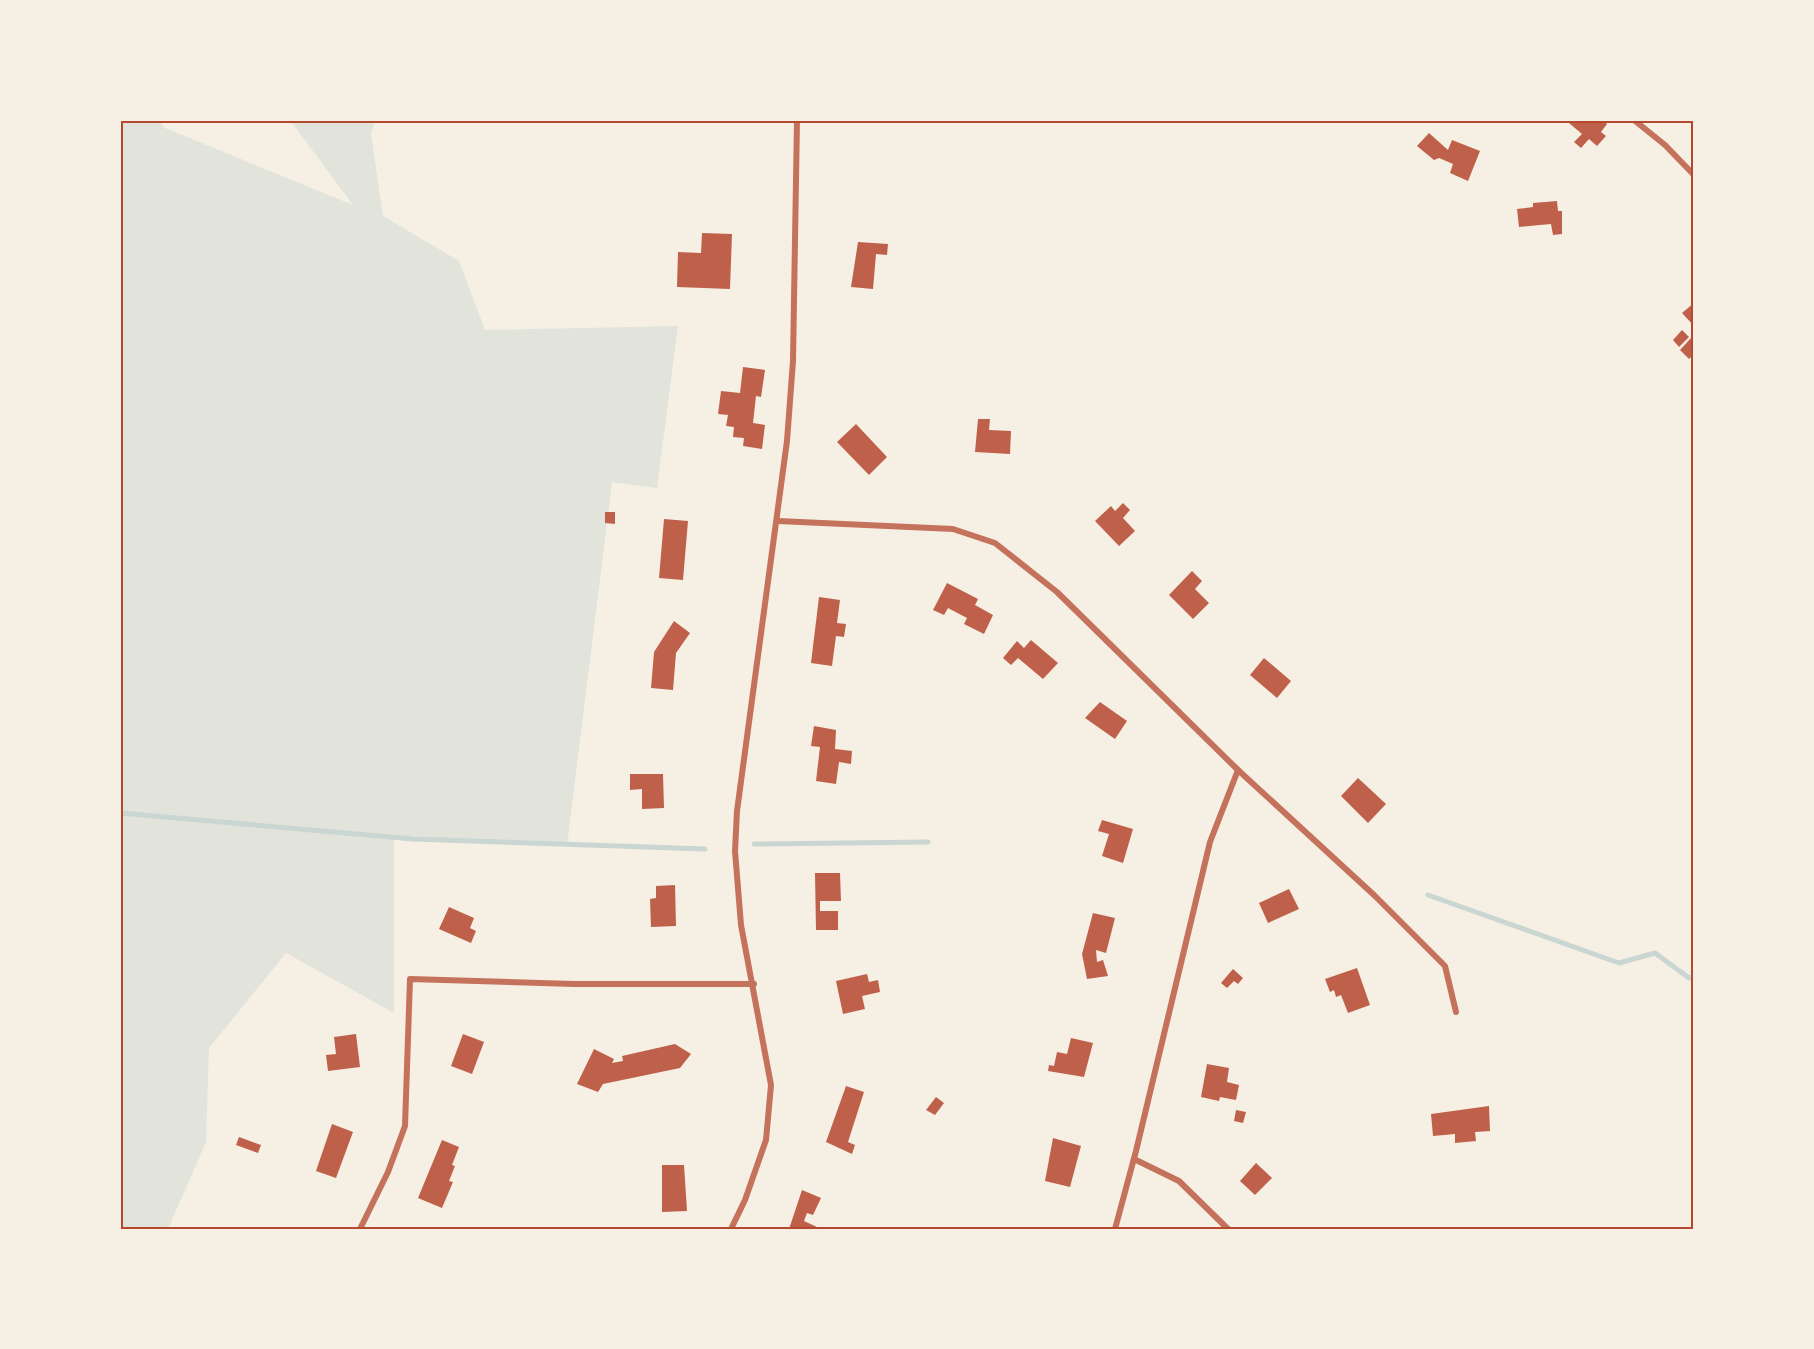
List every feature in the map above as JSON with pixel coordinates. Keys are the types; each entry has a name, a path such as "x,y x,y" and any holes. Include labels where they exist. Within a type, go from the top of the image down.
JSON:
{"street":[{"path":"731,1229 745,1200 766,1140 770,1108 771,1085 754,984 741,925 735,841 753,690 778,521 793,361 798,120"},
{"path":"1634,120 1665,145 1694,175"},
{"path":"778,521 953,529 995,543 1057,592 1238,771 1374,895 1445,966 1456,1012"},
{"path":"1115,1229 1210,842 1238,771"},
{"path":"360,1229 388,1172 405,1126 410,979 574,984 754,984"},
{"path":"1134,1159 1179,1181 1228,1229"}],"shaded area":[{"path":"120,120 158,120 165,128 353,205 290,120 375,120 371,134 383,216 459,261 485,330 678,326 657,488 612,482 567,846 394,838 394,1013 286,953 209,1048 206,1142 168,1229 120,1229"}],"building":[{"path":"1572,120 1603,120 1607,124 1601,132 1606,136 1597,146 1589,139 1581,148 1574,142 1582,134 1569,123"},
{"path":"1429,133 1448,150 1452,140 1480,151 1468,181 1450,173 1453,164 1439,158 1434,160 1417,146"},
{"path":"1557,201 1558,211 1562,211 1562,234 1553,235 1551,224 1519,227 1517,209 1533,207 1533,203"},
{"path":"702,233 732,234 730,289 677,287 678,252 701,253"},
{"path":"858,242 888,244 887,255 876,254 873,289 851,287"},
{"path":"1694,303 1694,326 1682,313"},
{"path":"1682,330 1689,337 1679,347 1673,340"},
{"path":"1691,338 1694,341 1694,354 1689,359 1680,350"},
{"path":"743,367 765,370 761,397 756,396 753,423 765,425 762,449 743,446 744,438 733,437 734,427 726,426 728,415 718,414 721,391 740,393"},
{"path":"978,419 990,419 989,430 1011,431 1010,454 975,452"},
{"path":"856,424 887,457 869,475 837,442"},
{"path":"1123,503 1130,510 1123,518 1135,531 1119,546 1095,521 1111,506 1115,511"},
{"path":"605,512 615,512 615,524 605,523"},
{"path":"664,519 688,521 683,580 659,578"},
{"path":"1192,571 1202,581 1195,589 1209,603 1193,619 1169,595"},
{"path":"947,583 978,599 975,605 993,615 984,634 964,624 967,618 948,608 944,615 933,610"},
{"path":"819,597 840,600 837,623 846,624 844,637 836,636 832,666 811,663"},
{"path":"674,621 690,633 676,653 673,690 651,688 654,652"},
{"path":"1031,640 1058,663 1043,679 1018,658 1011,665 1003,658 1017,641 1024,648"},
{"path":"1264,658 1291,681 1277,698 1250,675"},
{"path":"1100,702 1127,721 1115,739 1085,718"},
{"path":"814,726 836,730 835,749 852,751 851,764 839,762 836,784 816,781 820,747 811,746"},
{"path":"630,774 663,774 664,808 642,809 642,789 630,790"},
{"path":"1358,778 1386,804 1368,823 1341,796"},
{"path":"1102,820 1133,829 1123,863 1102,856 1109,834 1098,831"},
{"path":"815,873 840,873 841,901 820,901 820,911 838,911 838,930 816,930"},
{"path":"675,885 676,926 651,927 650,899 656,898 656,886"},
{"path":"1289,889 1299,909 1268,923 1259,903"},
{"path":"449,907 474,918 470,928 476,931 471,943 439,929"},
{"path":"1093,913 1115,918 1106,953 1096,950 1097,962 1103,960 1108,976 1087,979 1082,954"},
{"path":"1357,968 1370,1005 1348,1013 1341,995 1336,997 1334,990 1330,992 1325,979"},
{"path":"1233,969 1243,978 1238,984 1234,981 1227,988 1221,983"},
{"path":"867,974 869,982 878,980 880,992 862,996 865,1009 843,1014 836,981"},
{"path":"356,1034 360,1067 328,1071 326,1055 336,1054 334,1037"},
{"path":"463,1034 484,1042 472,1074 451,1066"},
{"path":"1071,1038 1093,1043 1084,1077 1048,1071 1049,1065 1054,1066 1057,1052 1067,1054"},
{"path":"675,1044 691,1054 680,1068 603,1084 598,1092 577,1084 594,1049 614,1059 612,1063 623,1061 622,1056"},
{"path":"1207,1064 1229,1068 1227,1082 1239,1085 1236,1100 1220,1097 1219,1101 1201,1097"},
{"path":"846,1086 864,1092 848,1142 855,1145 852,1154 826,1142"},
{"path":"936,1097 944,1103 935,1115 926,1110"},
{"path":"1489,1106 1490,1131 1475,1132 1476,1141 1455,1143 1455,1134 1433,1136 1431,1114"},
{"path":"1236,1110 1246,1112 1243,1123 1234,1121"},
{"path":"332,1124 353,1132 336,1178 316,1171"},
{"path":"239,1137 261,1145 258,1153 236,1145"},
{"path":"1053,1138 1081,1146 1070,1187 1045,1181"},
{"path":"442,1140 459,1147 449,1181 453,1182 442,1208 418,1198"},
{"path":"1256,1163 1272,1178 1255,1195 1240,1181"},
{"path":"662,1165 684,1165 687,1211 662,1212"},
{"path":"802,1190 821,1198 813,1215 807,1213 804,1221 817,1227 816,1229 789,1229"}],"waterway":[{"path":"120,813 413,839 705,849"},
{"path":"754,844 928,842"},
{"path":"1428,895 1619,963 1655,953 1689,978 1694,977"}]}
